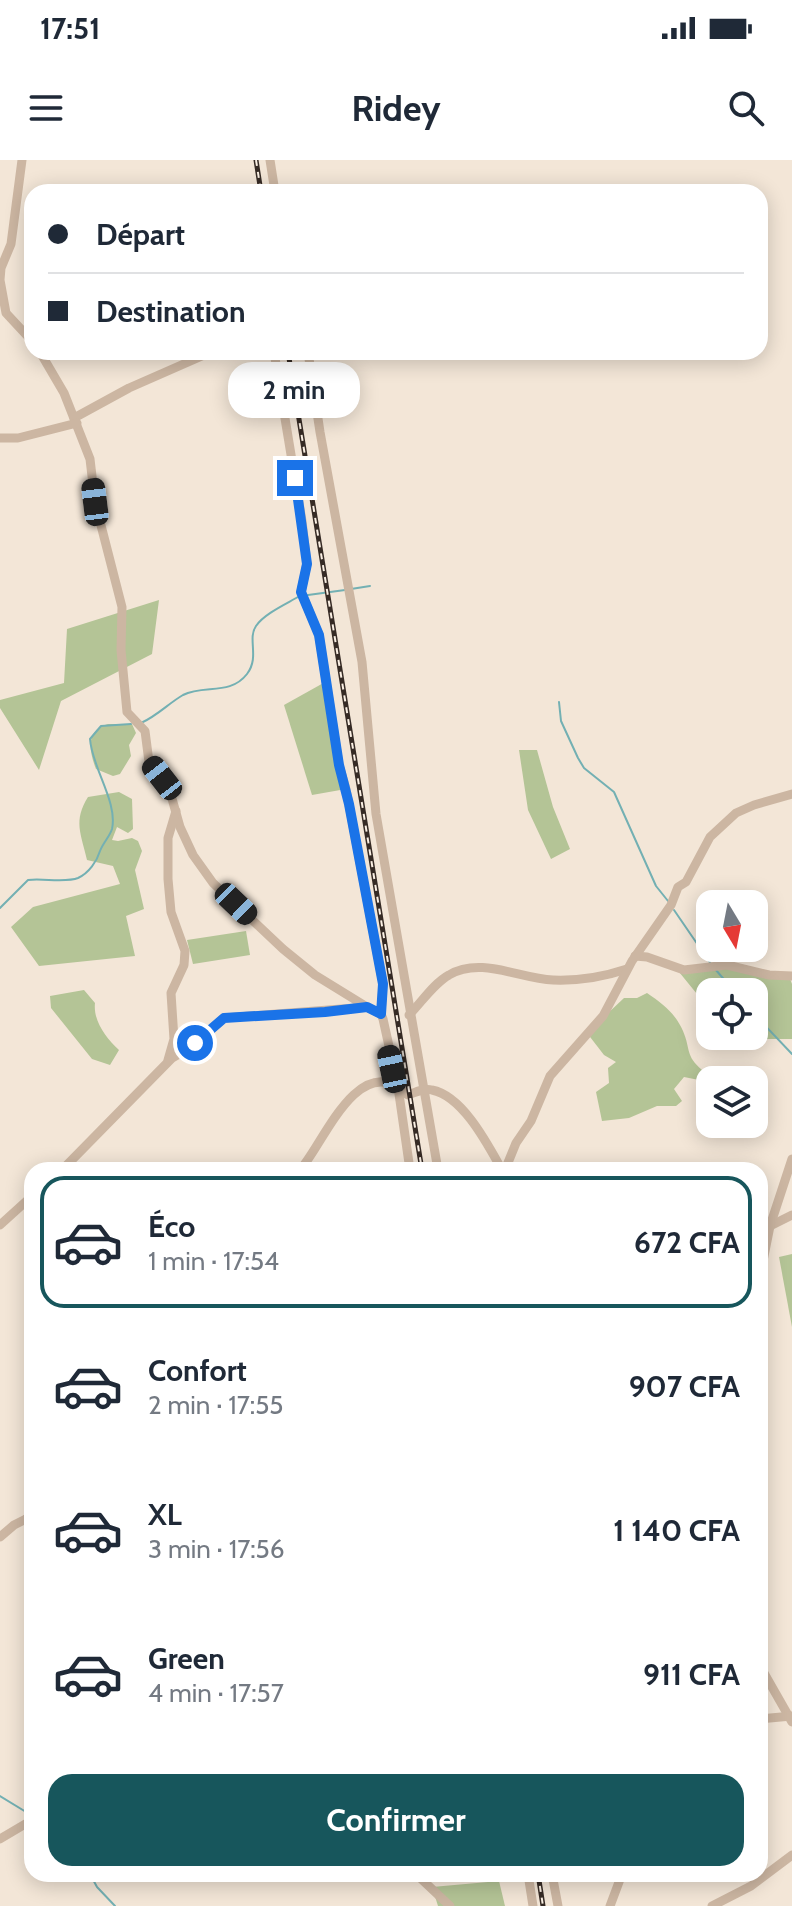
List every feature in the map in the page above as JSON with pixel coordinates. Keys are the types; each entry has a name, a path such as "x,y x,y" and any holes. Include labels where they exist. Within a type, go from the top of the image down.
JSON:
{"street":[{"path":"22,160 12,237 0,280 6,313 24,332"},
{"path":"270,160 274,184"},
{"path":"45,360 64,393 90,459 95,502 122,607 121,650 127,712 145,731 149,762 169,788 188,844 213,883 276,942 315,975 381,1014"},
{"path":"0,438 18,438 76,420 129,388 193,360"},
{"path":"275,360 307,564 301,592 319,635 339,765 383,984 381,1014 398,1087 409,1162"},
{"path":"309,360 362,662 376,814 437,1162"},
{"path":"508,1162 531,1121 550,1076 603,1016 627,969 671,905 678,887 686,882 710,837 721,825 754,805 792,794"},
{"path":"167,1062 174,1039 171,993 184,965 185,951 171,912 168,879 168,838 176,807"},
{"path":"635,956 684,970 727,965 769,975 792,976"},
{"path":"409,1015 438,984 450,974 463,969 503,970 553,980 593,979 627,969"},
{"path":"70,1162 167,1062 193,1045 213,1024 224,1018 367,1007"},
{"path":"306,1162 353,1093 378,1084 398,1087 408,1095 424,1089 441,1093 472,1121 499,1162"},
{"path":"768,1236 792,1159"},
{"path":"0,1225 24,1203"},
{"path":"770,1226 792,1215"},
{"path":"0,1537 24,1520"},
{"path":"768,1679 791,1718 768,1719"},
{"path":"0,1839 24,1825"},
{"path":"768,1873 792,1855"},
{"path":"424,1882 450,1906"},
{"path":"529,1882 533,1906"},
{"path":"554,1882 558,1906"},
{"path":"610,1906 619,1882"},
{"path":"712,1906 756,1882"}],"green space":[{"path":"159,600 152,654 61,701 39,770 0,708 0,700 64,683 67,629"},
{"path":"327,681 346,789 312,795 284,705"},
{"path":"108,724 132,724 136,733 129,745 131,756 120,774 113,776 96,769 91,748 95,731"},
{"path":"519,750 537,750 553,807 570,849 551,859 528,810"},
{"path":"119,792 132,799 133,829 128,833 117,827 112,840 132,838 138,841 142,851 135,870 144,909 126,916 135,956 39,966 11,927 33,907 120,884 113,866 87,860 80,820 88,797"},
{"path":"246,931 250,955 193,964 187,940"},
{"path":"727,965 789,976 792,984 792,1039 768,1039 768,978 696,978 696,993 675,967"},
{"path":"84,990 95,1003 101,1029 119,1050 110,1065 92,1059 51,1008 50,996"},
{"path":"647,993 676,1019 698,1066 696,1079 684,1077 674,1089 682,1101 676,1106 657,1106 629,1118 602,1121 596,1092 609,1083 608,1068 616,1062 604,1055 587,1033 624,998 637,998"},
{"path":"792,1254 792,1327 779,1257"},
{"path":"499,1882 505,1906 438,1906 432,1887"}],"waterway":[{"path":"351,589 370,586"},
{"path":"308,595 345,590"},
{"path":"141,723 183,695 240,681 251,668 256,626 270,613 298,597"},
{"path":"559,702 561,721 578,758 584,768 614,792 656,886 668,901"},
{"path":"0,908 28,880 73,879 82,876 97,859 111,832 113,819 90,739 101,726 131,724"},
{"path":"674,910 711,964"},
{"path":"715,969 723,978"},
{"path":"768,1029 792,1054"},
{"path":"0,1796 24,1811"},
{"path":"94,1882 115,1906"}],"railway":[{"path":"256,160 260,184"},
{"path":"289,360 421,1162"},
{"path":"539,1882 543,1906"}],"route":[{"path":"195,1043 213,1024 230,1017 367,1007 381,1014 383,984 339,765 319,635 301,592 307,564 295,478"}]}
